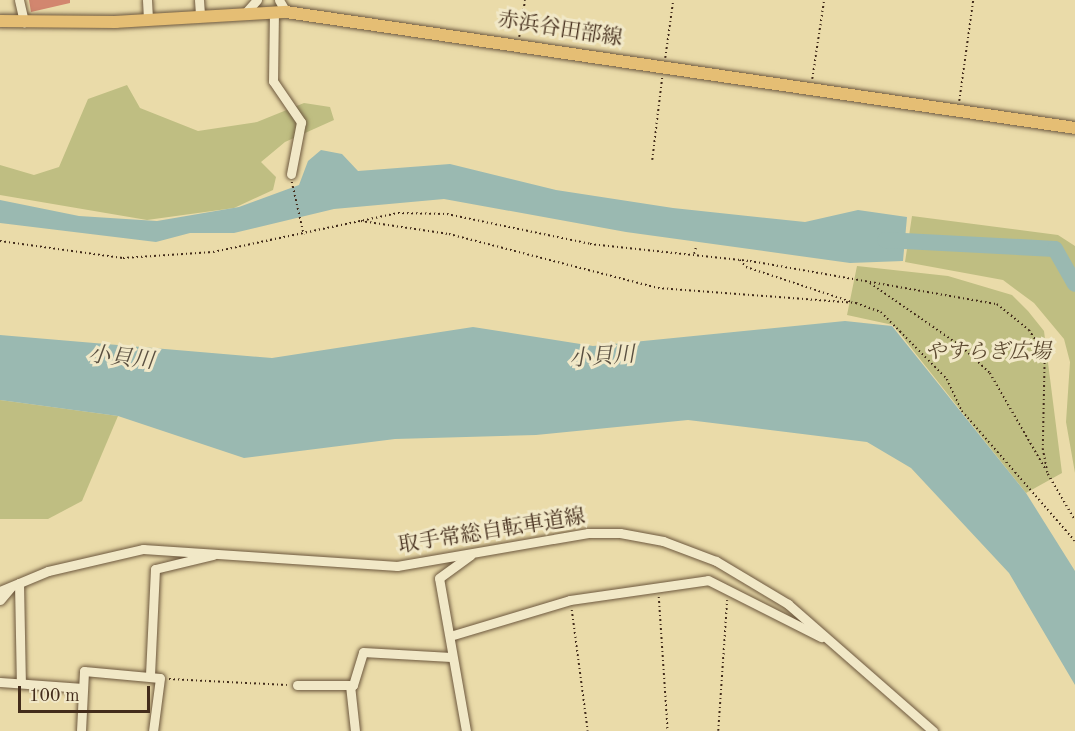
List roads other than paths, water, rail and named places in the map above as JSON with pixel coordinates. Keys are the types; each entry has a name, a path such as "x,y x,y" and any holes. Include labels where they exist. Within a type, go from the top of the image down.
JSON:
{"main road":[{"name":"赤浜谷田部線","path":"0,21 148,20 280,8 1075,128"}],"street":[{"path":"19,0 24,22"},
{"path":"147,0 148,20"},
{"path":"199,0 200,15"},
{"path":"247,11 257,0"},
{"path":"280,8 273,81 301,122 292,179"},
{"name":"取手常総自転車道線","path":"0,591 133,550 227,553 351,567 397,566 588,533 663,541 716,561 788,604 933,731"},
{"path":"466,731 451,657 450,636 439,578 476,552"},
{"path":"153,731 154,569 227,553"},
{"path":"450,636 570,600 708,580 823,637"},
{"path":"0,600 15,585"},
{"path":"15,585 21,683"},
{"path":"297,685 350,685 358,682 363,652 422,659 451,657"},
{"path":"81,731 84,671 155,677"},
{"path":"0,682 83,688"},
{"path":"350,685 355,731"}],"water":[{"path":"321,150 342,154 358,171 450,164 556,190 673,208 805,222 858,210 907,217 903,261 850,263 626,232 444,199 334,209 234,233 190,233 156,242 0,223 0,200 79,216 157,221 239,207 299,185 308,161"},
{"name":"小貝川","path":"845,321 892,326 1026,493 1075,571 1075,685 1009,573 911,468 867,442 688,420 536,435 395,439 244,458 118,416 0,400 0,335 272,358 473,327 593,346"}],"waterway":[{"path":"885,240 1055,249 1075,284"}],"park label":[{"name":"やすらぎ広場","path":"988,353"}]}
